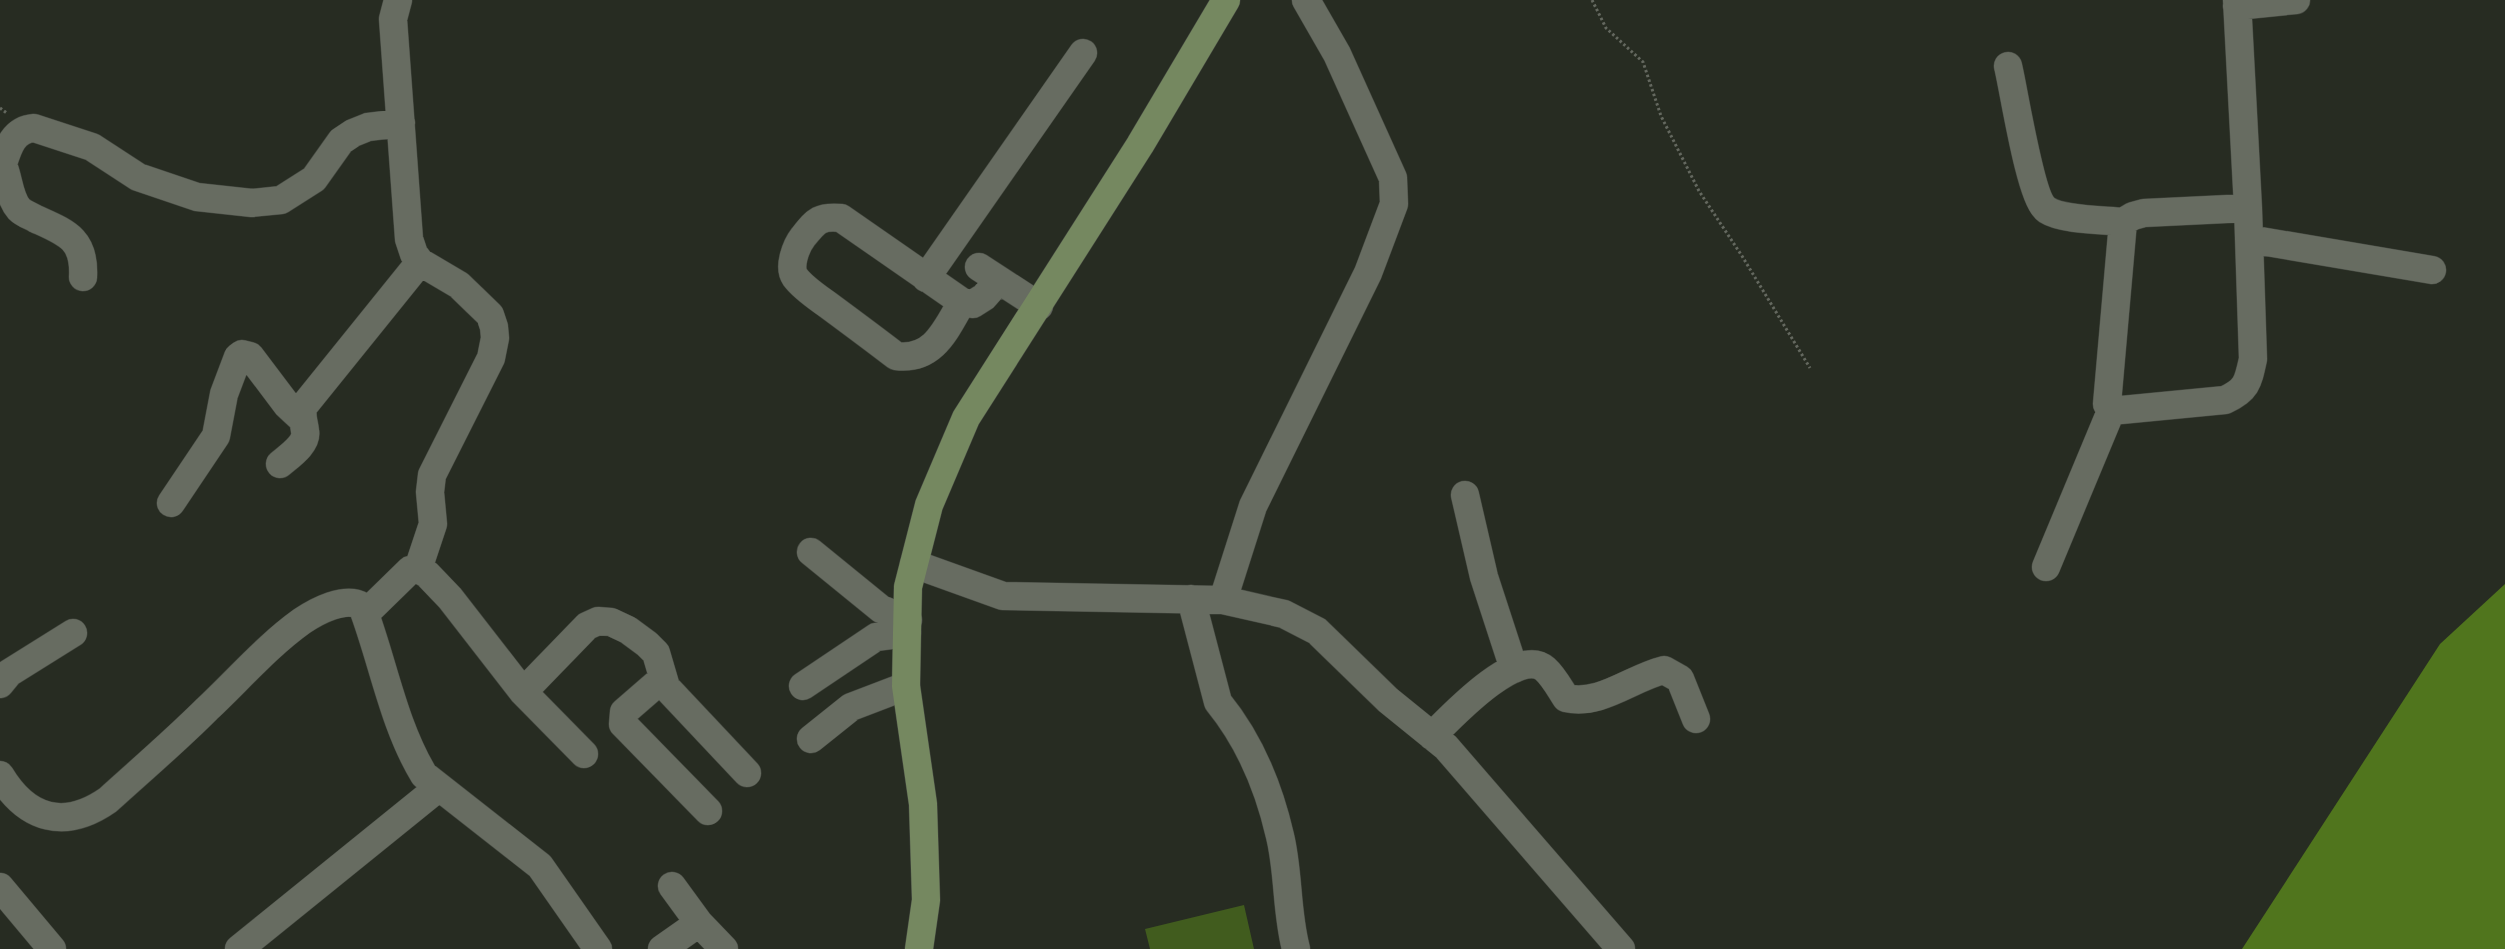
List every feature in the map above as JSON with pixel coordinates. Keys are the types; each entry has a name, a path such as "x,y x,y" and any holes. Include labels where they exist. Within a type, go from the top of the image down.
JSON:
{"main road":[{"path":"919,949 926,900 923,804 906,686 907,627 908,586 929,505 966,418 1039,306 1140,144 1226,0"}],"street":[{"path":"398,0 393,19 409,239 414,254 420,262 459,285 490,314 495,338 491,358 432,475 430,492 433,524 418,569"},
{"path":"1223,600 1253,506 1368,273 1394,204 1393,178 1337,54 1306,0"},
{"path":"2111,412 2224,400 2238,394 2248,382 2253,358 2248,208 2237,3 2296,0"},
{"path":"926,278 1083,53"},
{"path":"2008,66 2038,200 2047,210 2064,216 2123,222 2133,216 2144,213 2248,208"},
{"path":"83,276 84,259 75,241 64,232 19,209 1,169 12,139 24,129 34,128 92,147 138,177 188,194 252,203 282,200 314,179 341,141 353,133 368,127 401,122"},
{"path":"962,302 937,343 919,354 908,357 896,356 810,291 795,277 793,269 794,256 801,240 816,221 826,217 841,218 962,302 973,304 984,297 989,273 1039,306"},
{"path":"2046,567 2111,412 2107,404 2123,222"},
{"path":"2249,239 2432,270"},
{"path":"280,464 302,443 306,431 302,418 303,407 420,262"},
{"path":"171,503 216,436 224,394 238,358 242,354 250,356 287,404 302,418"},
{"path":"1465,495 1484,577 1514,669"},
{"path":"811,552 881,609 907,627"},
{"path":"914,564 1003,596 1223,600 1284,614 1317,631 1388,700 1446,747 1621,949"},
{"path":"365,614 410,570 418,569 427,574 450,598 523,692 584,754"},
{"path":"1191,599 1218,702 1229,715 1259,769 1281,837 1289,924 1296,949"},
{"path":"0,776 11,794 27,807 47,816 68,818 83,815 108,800 205,711 273,645 304,620 341,603 355,602 362,606 397,715 414,759 424,775 438,788 540,866 598,949"},
{"path":"523,692 587,626 598,622 611,622 628,630 648,644 656,653 666,688 747,773"},
{"path":"803,686 876,637 907,627"},
{"path":"0,684 9,673 73,633"},
{"path":"1432,736 1472,696 1514,669 1532,664 1545,668 1566,698 1576,700 1607,693 1664,670 1680,679 1696,719"},
{"path":"662,679 624,712 623,724 708,811"},
{"path":"811,739 851,707 906,686"},
{"path":"239,949 438,788"},
{"path":"672,886 699,924 724,949"},
{"path":"0,887 52,949"},
{"path":"662,949 699,924"}],"path":[{"path":"1592,0 1606,28 1643,62 1661,116 1699,191 1742,256 1810,368"}],"shaded area":[{"path":"2505,584 2505,949 2242,949 2440,644"},
{"path":"1244,905 1254,949 1150,949 1145,929"}]}
